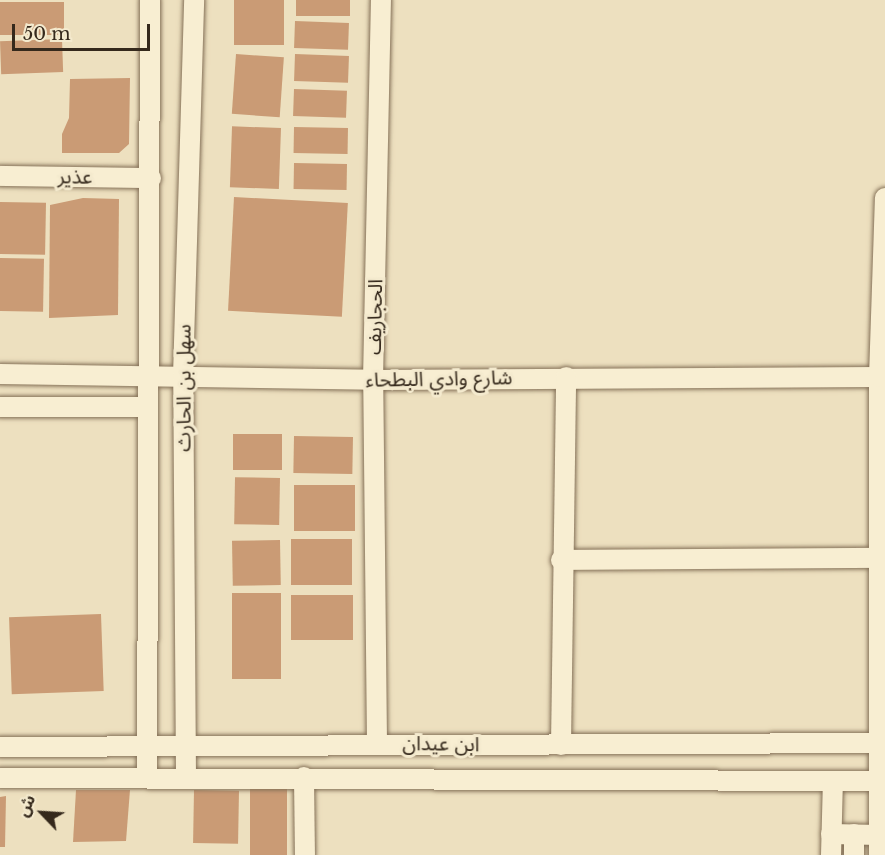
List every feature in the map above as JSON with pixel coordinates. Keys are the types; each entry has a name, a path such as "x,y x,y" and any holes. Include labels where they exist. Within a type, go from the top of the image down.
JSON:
{"street":[{"name":"سهل بن الحارث","path":"147,776 145,744 151,178 150,0"},
{"name":"سهل بن الحارث","path":"186,776 183,376 194,0"},
{"name":"الحجاريف","path":"377,743 373,380 381,0"},
{"name":"عذير","path":"0,176 151,178"},
{"path":"879,855 881,743 879,377 885,270 885,198"},
{"name":"شارع وادي البطحاء","path":"0,374 373,380 566,377 879,377"},
{"path":"561,746 561,560 566,377"},
{"path":"0,407 148,407"},
{"path":"561,560 880,558"},
{"name":"ابن عيدان","path":"0,747 187,743 561,746 881,743"},
{"name":"ابن عيدان","path":"0,778 186,776 881,782"},
{"path":"304,777 305,855"},
{"path":"831,855 833,781"},
{"path":"831,834 879,835"},
{"path":"854,834 854,855"}],"building":[{"path":"234,0 284,0 284,45 234,45"},
{"path":"296,0 350,0 350,16 296,16"},
{"path":"0,2 64,2 64,35 0,35"},
{"path":"295,21 349,23 348,50 294,48"},
{"path":"62,39 63,72 1,74 0,41"},
{"path":"236,54 284,57 280,117 232,114"},
{"path":"295,54 349,56 348,83 294,81"},
{"path":"130,78 129,144 119,153 62,153 62,134 69,118 70,79"},
{"path":"294,89 347,91 346,118 293,116"},
{"path":"232,126 281,128 279,189 230,187"},
{"path":"294,127 348,128 348,154 294,153"},
{"path":"294,163 347,164 347,190 294,189"},
{"path":"234,197 348,203 342,317 228,311"},
{"path":"83,198 119,199 118,315 49,318 50,205"},
{"path":"0,202 46,203 45,255 0,254"},
{"path":"0,258 44,259 43,312 0,311"},
{"path":"233,434 282,434 282,470 233,470"},
{"path":"294,436 353,437 352,474 293,473"},
{"path":"235,477 280,478 279,525 234,524"},
{"path":"294,485 355,485 355,531 294,531"},
{"path":"291,539 352,539 352,585 291,585"},
{"path":"280,540 281,585 233,586 232,541"},
{"path":"232,593 281,593 281,679 232,679"},
{"path":"291,595 353,595 353,640 291,640"},
{"path":"101,614 104,691 12,694 9,617"},
{"path":"250,788 287,788 287,855 250,855"},
{"path":"76,790 130,790 126,841 73,842"},
{"path":"194,790 239,791 238,844 193,843"},
{"path":"6,796 5,847 0,847 0,797"}]}
